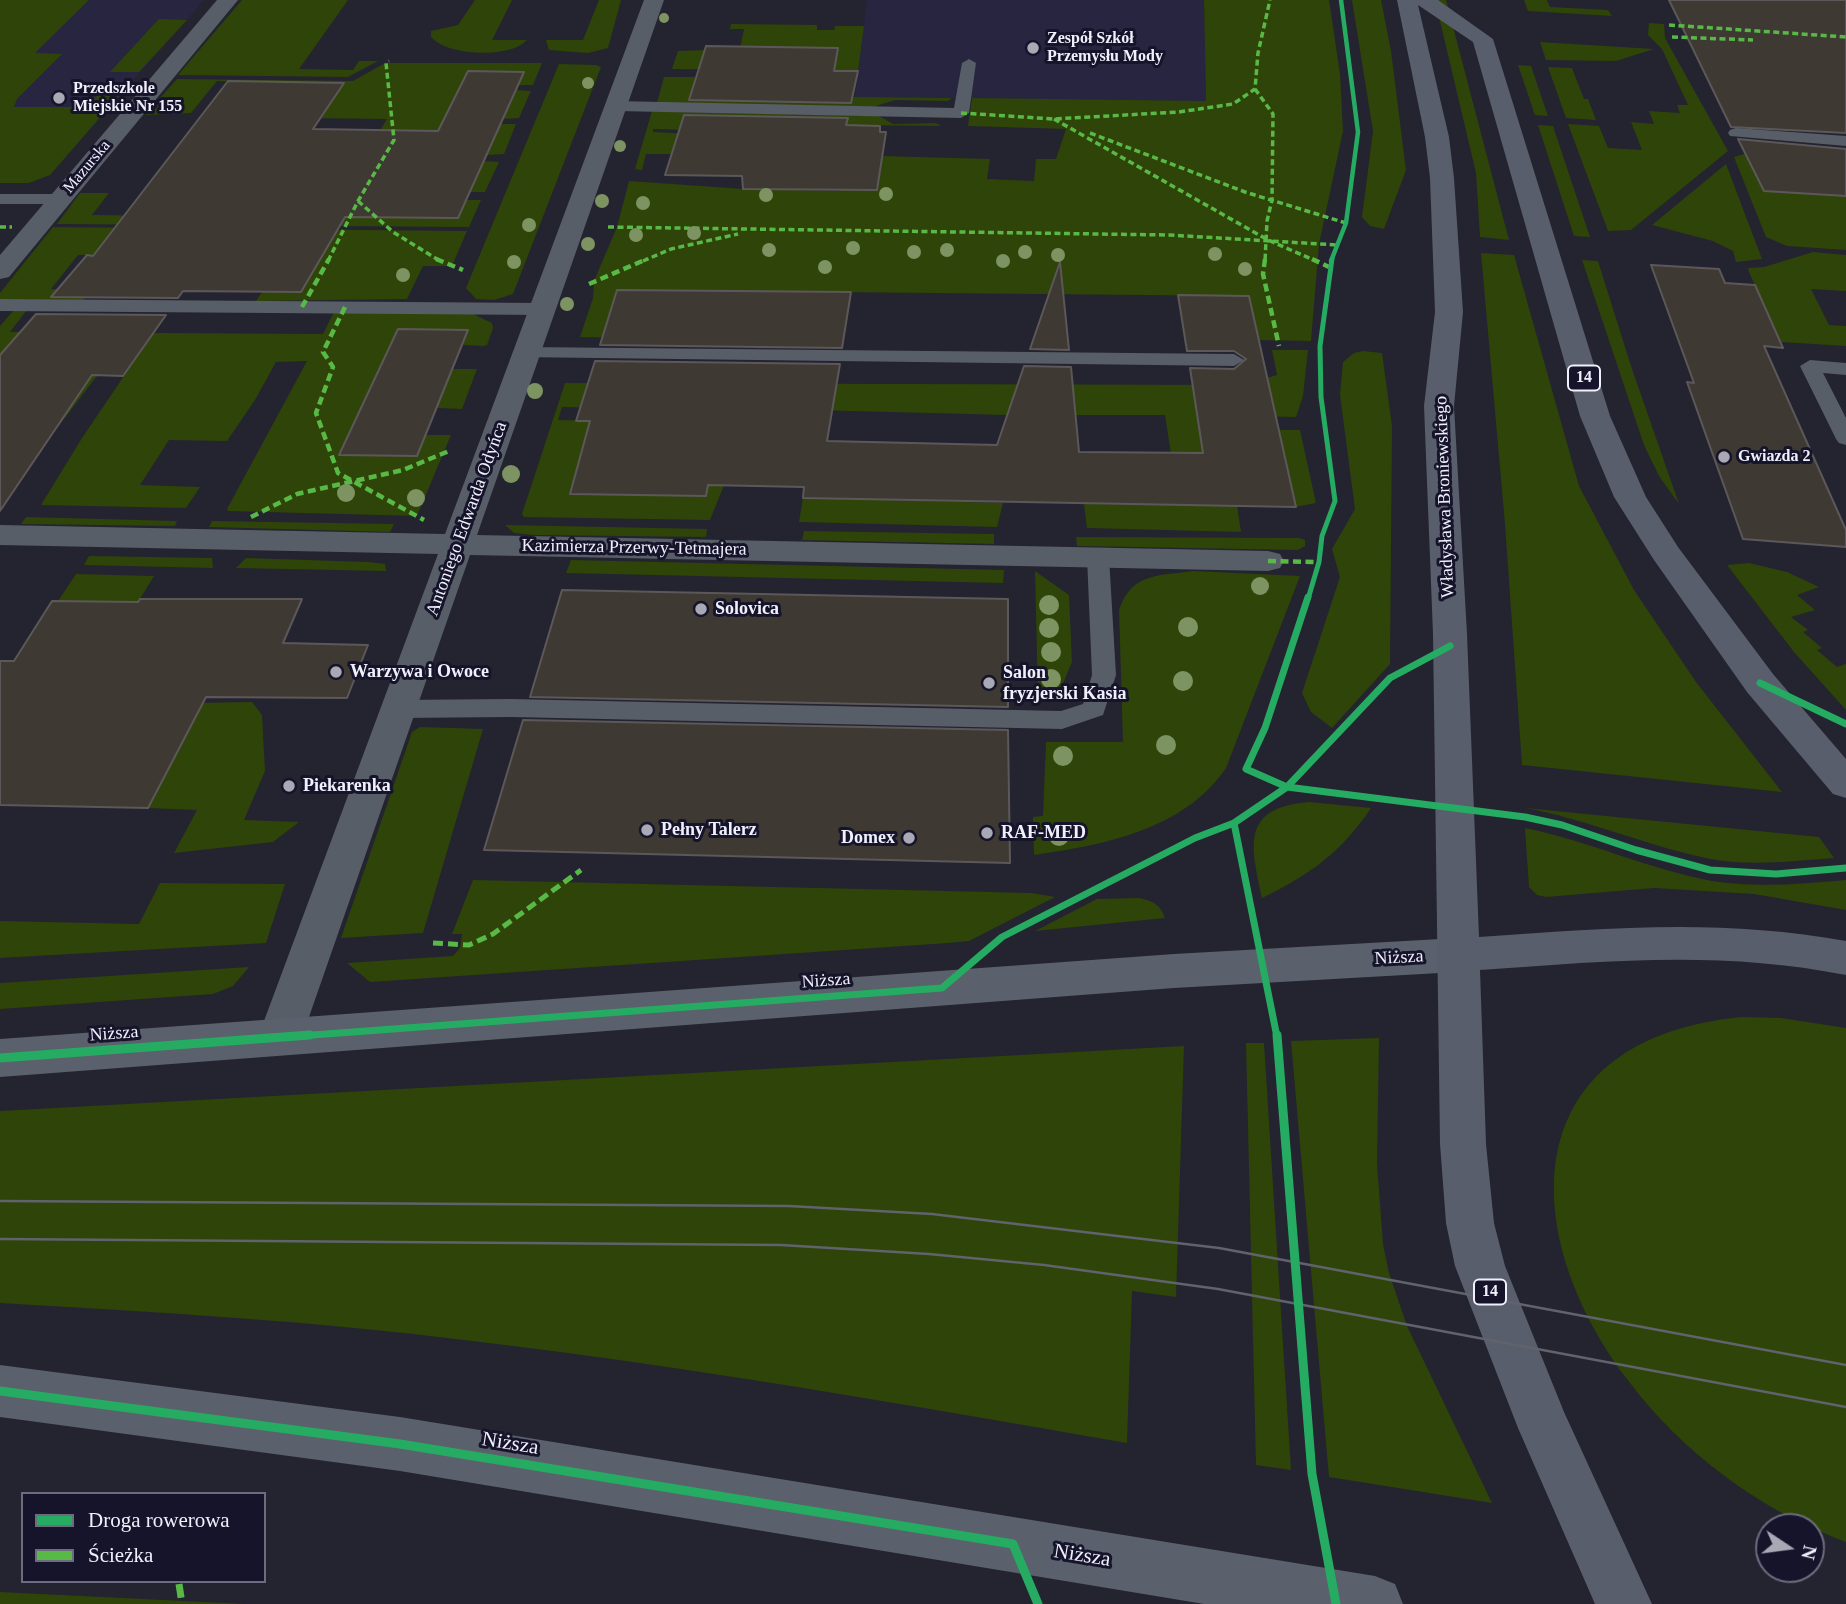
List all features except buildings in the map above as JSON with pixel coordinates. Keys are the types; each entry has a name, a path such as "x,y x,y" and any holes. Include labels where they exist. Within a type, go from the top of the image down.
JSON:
{"main road":[{"name":"Władysława Broniewskiego","path":"1407,0 1437,137 1445,234 1449,312 1439,407 1450,634 1458,955"},
{"name":"14","path":"1424,0 1483,39 1595,416 1630,497 1666,553 1760,683 1846,784"},
{"path":"1458,955 1601,946 1755,943 1846,958"},
{"name":"14","path":"1458,955 1463,1144 1470,1223 1480,1266 1544,1428 1624,1604"}],"street":[{"name":"Mazurska","path":"0,271 228,0"},
{"name":"Antoniego Edwarda Odyńca","path":"280,1037 653,0"},
{"name":"Kazimierza Przerwy-Tetmajera","path":"0,535 1268,561"},
{"name":"Niższa","path":"0,1058 1174,971 1458,955"},
{"name":"Niższa","path":"0,1391 400,1444 1375,1604"}],"lane":[{"path":"615,106 961,113 969,63"},
{"path":"1736,133 1846,141"},
{"path":"0,199 60,200"},
{"path":"0,305 541,309"},
{"path":"525,353 1234,360"},
{"path":"1846,369 1810,366 1846,439"},
{"path":"398,709 511,708 1062,720 1094,709 1104,675 1098,557"}],"shaded area":[{"name":"Przedszkole Miejskie Nr 155","path":"0,0 204,0 50,175 29,183 0,183"},
{"name":"Zespół Szkół Przemysłu Mody","path":"867,0 1204,0 1206,101 855,97"}],"green space":[{"path":"0,0 89,0 35,53 62,54 17,99 14,107 85,107 110,84 130,83 50,175 29,183 0,183"},
{"path":"242,0 348,0 299,69 353,70 359,61 378,61 348,77 178,75"},
{"path":"475,0 512,0 492,40 527,40 507,50 479,53 450,48 431,37 431,31 458,25"},
{"path":"599,0 621,0 608,48 588,53 549,50 546,40 583,40"},
{"path":"1204,0 1329,0 1340,74 1343,131 1319,244 1311,341 1258,340 1248,296 617,290 606,327 647,328 643,338 580,337 593,298 594,281 617,227 629,181 744,189 839,191 844,156 724,154 731,131 653,129 653,132 713,135 678,135 671,154 646,154 642,170 635,169 652,111 879,116 893,124 936,123 941,126 849,125 845,155 990,159 987,179 1034,181 1036,159 1056,159 1066,129 968,126 972,98 1206,101"},
{"path":"1352,0 1381,0 1391,51 1406,170 1384,229 1370,226 1362,217 1373,131"},
{"path":"1435,0 1446,0 1509,240 1480,237 1476,173"},
{"path":"1524,0 1547,0 1550,7 1608,10 1612,16 1528,11"},
{"path":"159,19 187,20 139,72 110,72"},
{"path":"1649,23 1664,24 1665,38 1728,151 1631,230 1608,231 1568,124 1599,126 1608,148 1642,150 1631,122 1654,124 1649,111 1680,113 1677,105 1688,105 1662,49 1648,35"},
{"path":"731,24 817,25 817,30 834,30 835,26 864,26 858,71 672,69 678,51 740,49 744,29 730,29"},
{"path":"1540,42 1654,49 1616,61 1546,60"},
{"path":"385,63 542,63 533,85 518,85 524,72 468,72 394,217 458,218 466,200 481,200 469,227 57,224 80,193 109,193 92,215 326,218 387,119 224,117 249,82 217,81 191,113 145,115 177,79 353,81"},
{"path":"559,64 601,67 513,294 494,300 476,299 466,288"},
{"path":"1518,65 1531,66 1548,116 1535,115"},
{"path":"1548,67 1572,68 1596,120 1566,118"},
{"path":"664,77 696,77 691,95 952,98 948,101 895,100 873,107 657,103"},
{"path":"516,90 531,91 519,118 503,119"},
{"path":"501,124 516,124 504,154 487,155"},
{"path":"1538,125 1553,126 1590,237 1574,236"},
{"path":"1744,154 1786,157 1790,165 1750,163 1764,191 1846,196 1846,250 1787,246 1766,237 1734,157"},
{"path":"484,161 499,162 485,192 470,192"},
{"path":"1726,164 1762,259 1736,262 1733,251 1713,241 1652,225"},
{"path":"53,227 467,231 452,266 423,266 407,299 256,301 262,292 301,292 320,258 78,255 51,289 92,290 83,300 0,299 0,293"},
{"path":"1813,252 1846,255 1846,291 1811,289 1829,325 1846,326 1846,346 1781,342 1749,272 1748,268 1764,267"},
{"path":"1481,253 1514,255 1579,486 1634,590 1696,682 1782,792 1522,765 1505,524"},
{"path":"1582,260 1598,261 1679,504 1659,476 1644,445"},
{"path":"14,310 26,311 10,332 323,334 334,312 473,314 492,323 493,328 487,345 484,346 463,345 468,330 398,330 339,454 425,435 451,435 417,516 228,511 307,361 276,362 255,400 227,441 169,440 140,485 200,487 186,508 41,505 82,438 141,351 116,351 51,436 0,435 8,347 0,355 0,326"},
{"path":"1272,350 1308,350 1303,396 1296,417 1198,415 1200,429 1300,430 1316,503 1296,507 1289,474 1250,473 1171,454 1165,415 1008,415 733,408 578,466 570,493 706,496 708,485 724,485 710,520 524,517 522,514 565,383 1242,385 1277,375","holes":["562,407 668,409 664,422 558,420"]},
{"path":"1354,353 1382,353 1392,426 1390,664 1332,728 1311,712 1302,693 1340,577 1332,549 1355,509 1340,395 1343,362"},
{"path":"453,369 477,369 462,409 437,408"},
{"path":"803,498 1003,503 997,527 799,522"},
{"path":"1084,504 1237,505 1241,532 1087,528"},
{"path":"26,517 177,521 175,526 21,524"},
{"path":"212,521 394,524 390,532 209,527"},
{"path":"505,525 707,529 706,537 533,535 514,533"},
{"path":"804,531 994,534 994,544 802,540"},
{"path":"1076,537 1299,538 1305,540 1305,546 1298,550 1077,546"},
{"path":"89,556 212,558 213,568 84,565"},
{"path":"246,558 368,562 385,564 386,571 236,568"},
{"path":"571,560 1004,570 1003,583 566,573"},
{"path":"1749,563 1787,572 1819,587 1797,595 1815,610 1791,617 1808,630 1803,632 1822,648 1817,650 1837,667 1846,664 1846,710 1794,652 1727,565"},
{"path":"1035,571 1069,595 1072,662 1061,688 1038,697"},
{"path":"1194,571 1300,576 1226,768 1209,789 1165,820 1114,839 1034,855 1033,817 1043,816 1046,742 1123,742 1119,610 1125,598 1139,582 1148,578"},
{"path":"76,574 154,576 138,602 58,601"},
{"path":"252,702 262,715 265,771 244,820 299,822 273,842 174,853 197,810 148,808 198,703"},
{"path":"420,727 483,729 423,933 341,938 412,732"},
{"path":"1309,802 1371,808 1348,838 1323,861 1295,881 1262,898 1255,861 1255,832 1261,821 1271,812"},
{"path":"1525,808 1819,837 1834,858 1770,862 1722,861 1683,853"},
{"path":"1525,828 1712,881 1762,885 1846,880 1846,910 1754,894 1654,888 1546,897 1537,895 1529,887"},
{"path":"473,880 1032,893 1055,897 969,941 948,943 370,982 347,963 453,956 460,948 462,934 452,934"},
{"path":"160,883 285,884 266,943 0,958 0,921 139,924"},
{"path":"1139,898 1155,904 1165,918 1035,931 1097,899"},
{"path":"249,967 233,986 213,994 0,1009 0,983"},
{"path":"1743,1017 1781,1018 1846,1028 1846,1542 1825,1533 1825,1513 1782,1513 1725,1476 1672,1431 1627,1379 1590,1321 1566,1261 1555,1203 1558,1148 1578,1100 1614,1061 1669,1032"},
{"path":"1379,1038 1377,1163 1383,1244 1389,1273 1407,1326 1492,1503 1329,1477 1291,1041"},
{"path":"1246,1043 1264,1043 1291,1470 1256,1465"},
{"path":"1184,1046 1176,1297 1132,1291 1127,1443 882,1401 554,1351 295,1323 0,1303 0,1111"},
{"path":"0,1592 245,1604 0,1604"}],"tram line":[{"path":"0,1201 789,1206 932,1214 1219,1248 1846,1365"},
{"path":"0,1239 781,1245 929,1254 1044,1265 1218,1289 1846,1407"}],"marked path":[{"path":"961,113 1054,119 1179,112 1233,104 1255,89 1258,53 1270,0"},
{"path":"1669,25 1846,37"},
{"path":"1672,37 1753,40"},
{"path":"302,307 394,140 386,63 389,61"},
{"path":"1255,89 1273,114 1272,200 1267,221 1268,240 1263,274 1279,346"},
{"path":"1054,119 1268,240 1329,267"},
{"path":"1090,133 1245,192 1346,223"},
{"path":"358,201 407,242 436,259 463,270"},
{"path":"0,227 12,227"},
{"path":"608,227 1169,235 1337,245"},
{"path":"589,284 671,249 738,234"},
{"path":"345,307 323,352 333,367 316,413 338,473 424,520"},
{"path":"251,517 297,494 403,470 449,451"},
{"path":"1268,561 1319,562"},
{"path":"433,943 469,945 493,934 581,870"},
{"path":"179,1584 182,1604"}],"cycle path":[{"path":"1341,0 1358,132 1346,223 1329,267 1320,346 1321,397 1335,501 1322,536 1319,562 1308,598 1265,728 1246,769 1287,787 1390,678 1450,646"},
{"path":"1760,683 1846,724"},
{"path":"1336,1604 1312,1474 1278,1042 1234,823 1287,787 1525,817 1562,825 1636,850 1710,870 1776,874 1846,868"},
{"path":"0,1058 942,988 1002,937 1195,838 1234,823"},
{"path":"0,1391 400,1444 1013,1544 1038,1604"}],"place":[{"name":"Zespół Szkół Przemysłu Mody","path":"1033,48"},
{"name":"Przedszkole Miejskie Nr 155","path":"59,98"},
{"name":"Gwiazda 2","path":"1724,457"},
{"name":"Solovica","path":"701,609"},
{"name":"Warzywa i Owoce","path":"336,672"},
{"name":"Salon fryzjerski Kasia","path":"989,683"},
{"name":"Piekarenka","path":"289,786"},
{"name":"Pełny Talerz","path":"647,830"},
{"name":"RAF-MED","path":"987,833"},
{"name":"Domex","path":"909,838"}]}
